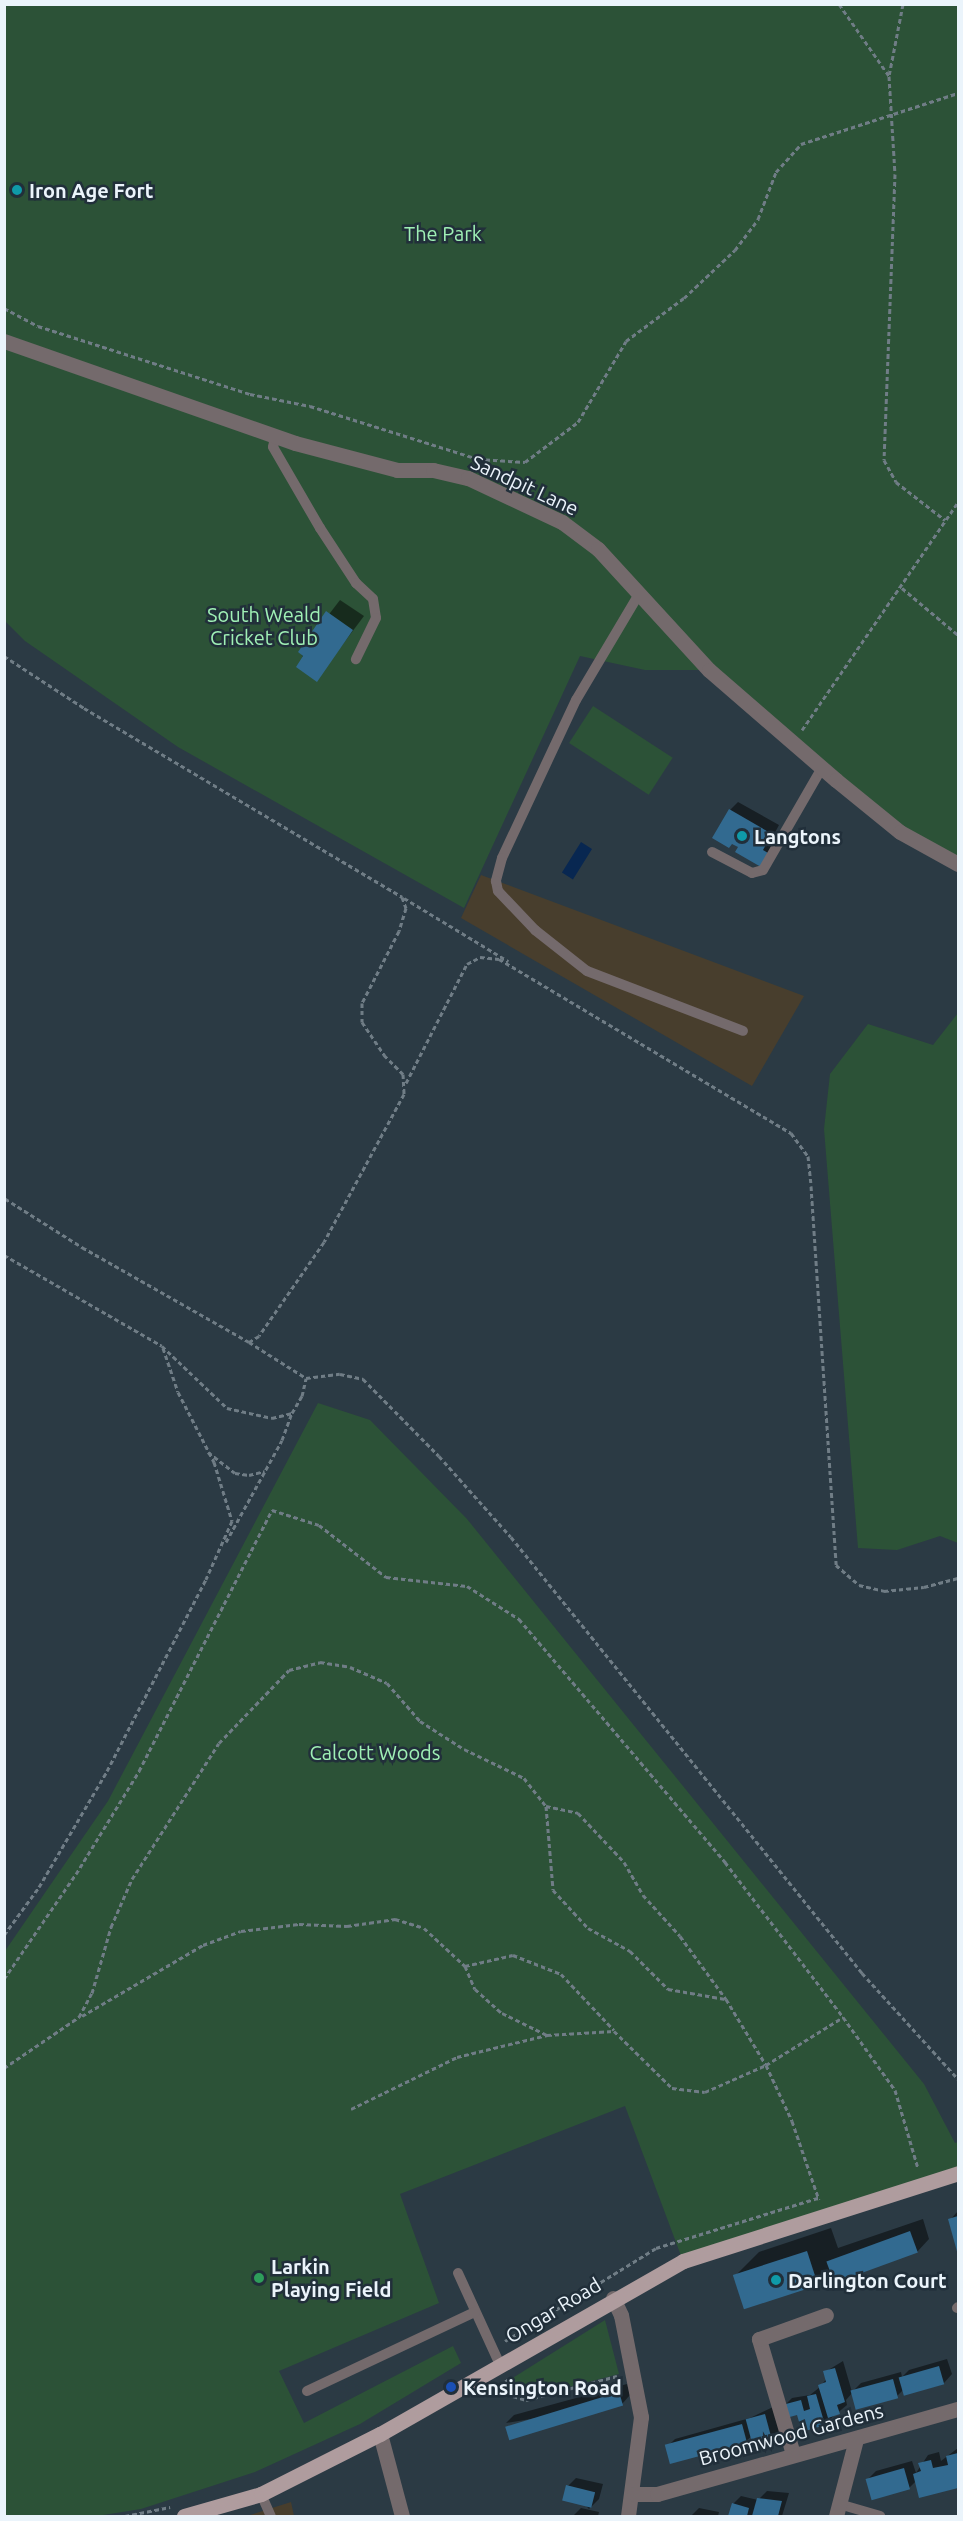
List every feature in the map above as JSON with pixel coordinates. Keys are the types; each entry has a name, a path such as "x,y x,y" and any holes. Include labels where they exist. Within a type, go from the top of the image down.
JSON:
{"main road":[{"name":"Ongar Road","path":"180,2511 217,2513 261,2494 380,2434 501,2367 613,2298 710,2251 958,2174"}],"street":[{"name":"Sandpit Lane","path":"4,340 275,437 397,470 433,470 468,478 579,534 710,670 793,743 900,831 958,864"},
{"path":"613,2298 634,2372 641,2417 634,2494 628,2517"},
{"path":"793,2454 759,2339 826,2315"},
{"name":"Broomwood Gardens","path":"634,2494 657,2494 958,2409"},
{"path":"380,2434 402,2517"},
{"path":"838,2510 856,2439"}],"lane":[{"path":"275,437 273,447 320,528 356,583 373,599 376,618 357,659"},
{"path":"639,594 576,700 502,858 496,881 508,904 587,971 743,1031"},
{"path":"711,852 752,873 763,870 822,768"},
{"path":"458,2273 501,2367"},
{"path":"307,2391 475,2312"},
{"path":"261,2494 271,2517"},
{"path":"838,2510 880,2517"}],"path":[{"path":"839,4 889,76"},
{"path":"903,4 889,76 895,174 884,460 896,482 945,520"},
{"path":"4,308 38,326 250,394 310,406 478,459 525,462 578,422 626,341 684,298 735,250 758,219 776,172 801,144 958,93"},
{"path":"793,743 902,588 958,502"},
{"path":"902,588 958,635"},
{"path":"4,656 84,708 402,897 791,1133 807,1156 812,1186 836,1565 859,1585 884,1591 924,1587 958,1578"},
{"path":"402,897 406,908 404,916 362,1003 362,1022 406,1083"},
{"path":"249,1342 275,1317 324,1242 385,1135 406,1083 467,964 480,957 499,959 520,969"},
{"path":"4,1198 106,1261 249,1342 306,1378 339,1374 363,1379 439,1456 511,1537 862,1973 958,2079"},
{"path":"4,1255 162,1346 227,1408 272,1418 292,1413"},
{"path":"162,1346 205,1449 214,1462 232,1521 222,1552"},
{"path":"4,1935 39,1887 107,1771 265,1470 302,1396 306,1378"},
{"path":"205,1449 235,1473 249,1475 265,1470"},
{"path":"4,1979 76,1874 139,1771 272,1510 319,1526 386,1577 467,1586 519,1619 725,1862 843,2017 895,2090 923,2184"},
{"path":"79,2018 92,1993 111,1927 148,1849 219,1743 289,1670 320,1662 350,1667 387,1683 420,1721 464,1749 524,1778 546,1806 553,1890 588,1928 630,1951 668,1989 726,1999"},
{"path":"546,1806 578,1813 624,1862 643,1895 680,1936 726,1999 766,2065 809,2166 823,2216"},
{"path":"4,2068 79,2018 203,1945 241,1931 299,1924 347,1926 395,1919 424,1928 465,1966 475,1989 502,2013 547,2035"},
{"path":"465,1966 513,1954 561,1974 672,2088 705,2092 766,2065 843,2017"},
{"path":"351,2109 457,2057 547,2035 614,2031"},
{"path":"501,2367 513,2396 526,2400 634,2372"},
{"path":"124,2517 180,2511"}],"shaded area":[{"path":"481,875 804,996 752,1086 461,918"},
{"path":"291,2502 294,2516 247,2516"}],"green space":[{"path":"4,5 958,5 958,864 900,832 709,670 645,670 580,656 464,908 178,747 25,641 4,620"},
{"path":"593,706 673,758 649,795 569,743"},
{"path":"958,1013 958,1543 940,1536 897,1550 858,1548 824,1129 830,1074 868,1024 933,1045"},
{"name":"Calcott Woods","path":"318,1403 370,1420 467,1519 924,2084 955,2143 958,2142 958,2175 683,2261 625,2106 400,2194 439,2303 279,2371 304,2423 453,2346 461,2363 360,2424 255,2472 141,2509 97,2516 5,2516 5,1951 108,1801"},
{"path":"605,2320 619,2374 526,2398 516,2395 511,2379"}],"water":[{"path":"581,842 592,849 573,879 562,873"}],"building":[{"path":"326,611 353,630 317,682 296,667 303,656 298,652"},
{"name":"Langtons","path":"729,809 772,834 763,850 768,853 761,867 735,852 738,847 732,844 729,848 712,838"},
{"path":"958,2216 958,2255 948,2219"},
{"path":"910,2231 918,2253 834,2283 826,2261"},
{"name":"Darlington Court","path":"807,2251 818,2285 744,2309 733,2275"},
{"path":"939,2366 944,2384 904,2396 899,2378"},
{"path":"835,2368 845,2402 837,2405 840,2414 828,2418 818,2385 826,2382 823,2371"},
{"path":"893,2379 898,2398 856,2410 850,2390"},
{"path":"619,2392 623,2405 509,2440 505,2427"},
{"path":"816,2394 825,2425 802,2432 797,2415 786,2418 782,2405 801,2400 804,2411 810,2409 807,2396"},
{"path":"765,2414 772,2440 753,2445 746,2419"},
{"path":"742,2424 747,2443 670,2464 665,2445"},
{"path":"958,2453 958,2488 919,2498 913,2474 921,2471 918,2463 931,2460 933,2468 948,2465 946,2456"},
{"path":"904,2468 910,2489 872,2500 866,2479"},
{"path":"566,2485 595,2492 591,2508 562,2501"},
{"path":"757,2498 782,2501 778,2516 752,2516"},
{"path":"732,2503 749,2508 747,2516 728,2516"}],"place":[{"name":"Iron Age Fort","path":"17,190"},
{"name":"Langtons","path":"742,836"},
{"name":"Larkin Playing Field","path":"259,2278"},
{"name":"Darlington Court","path":"776,2280"},
{"name":"Kensington Road","path":"451,2387"}],"park label":[{"name":"The Park","path":"443,233"},
{"name":"South Weald Cricket Club","path":"264,626"}]}
